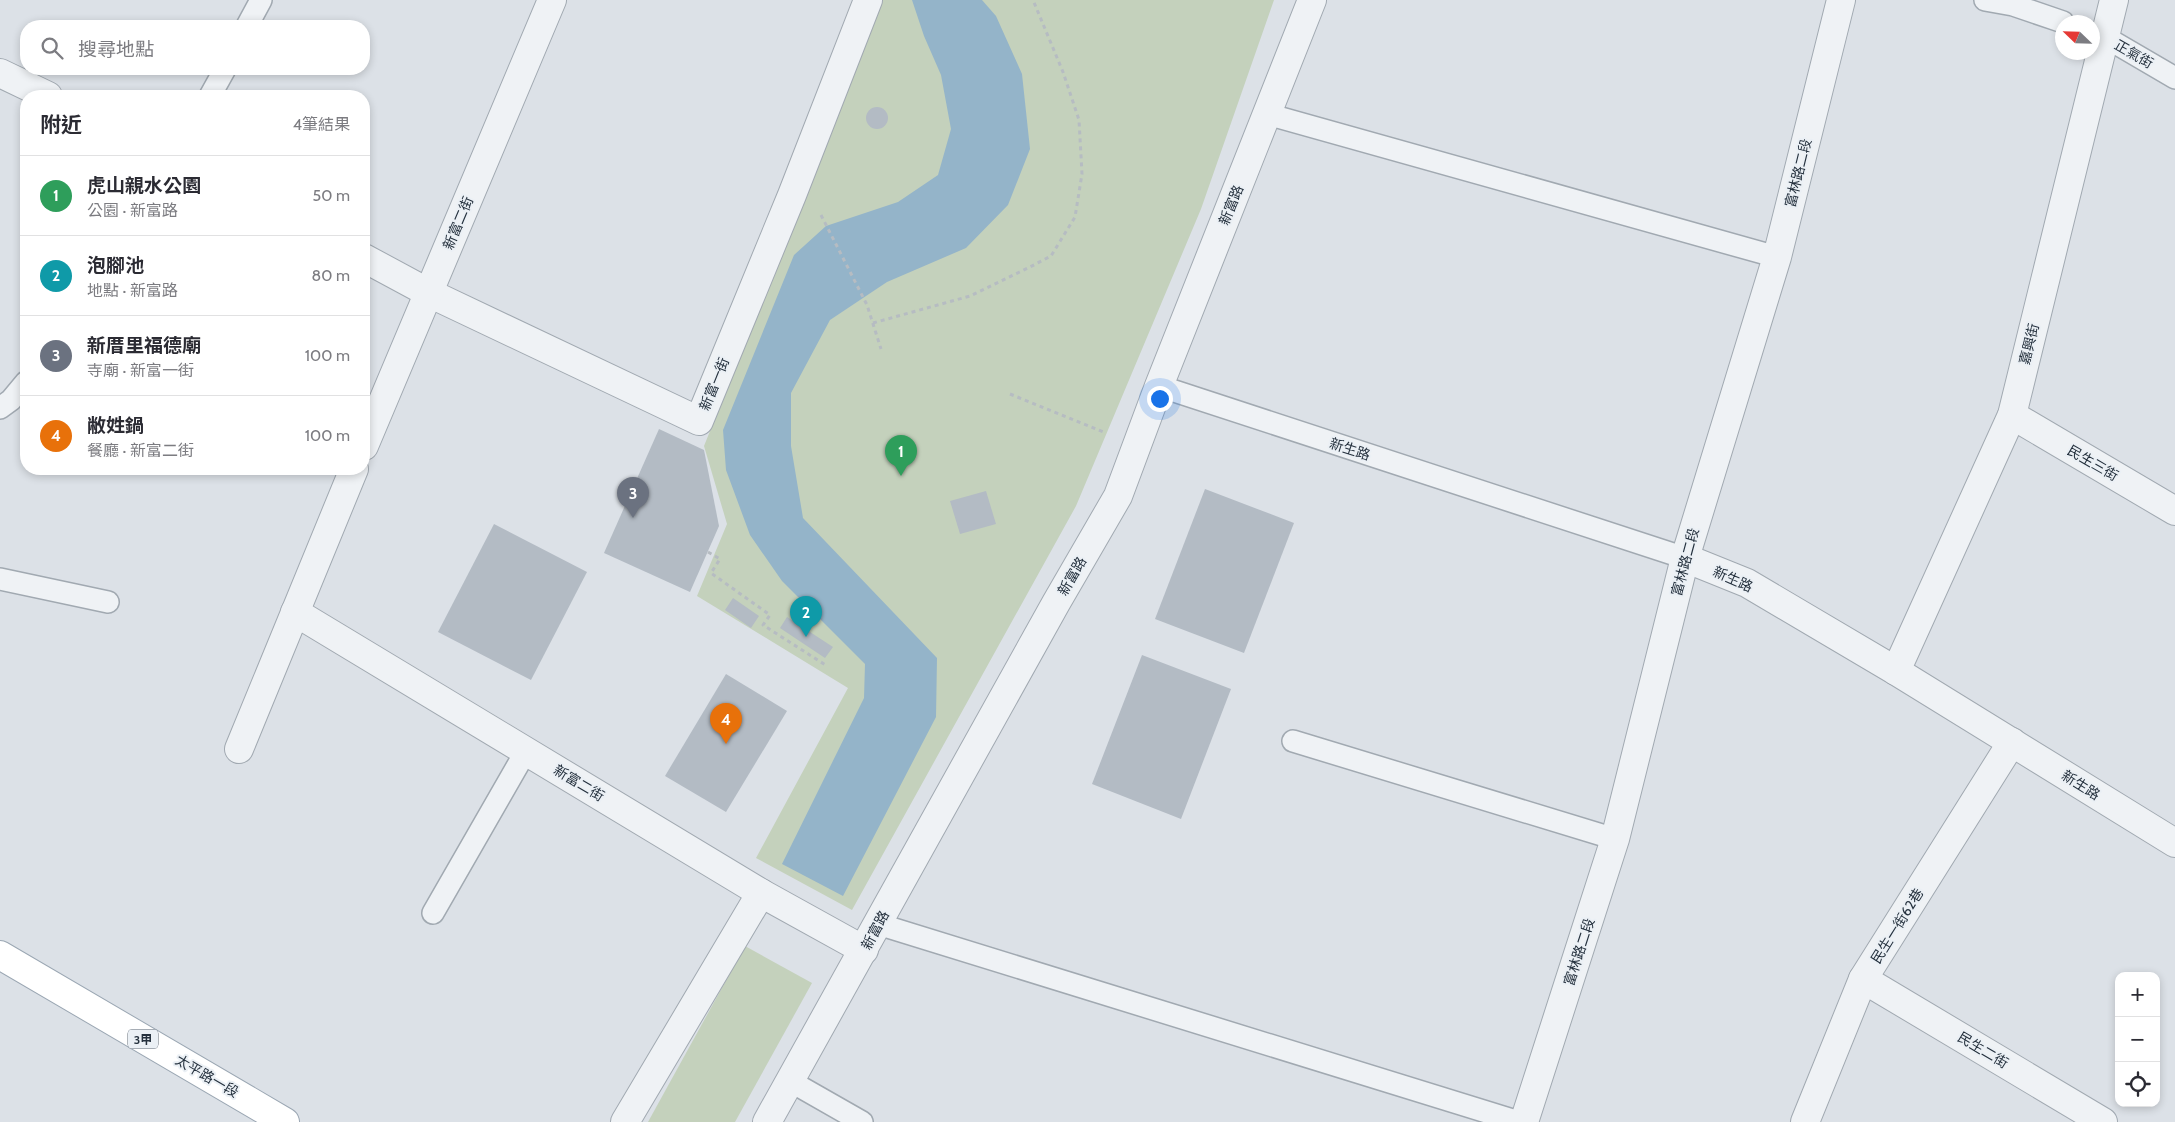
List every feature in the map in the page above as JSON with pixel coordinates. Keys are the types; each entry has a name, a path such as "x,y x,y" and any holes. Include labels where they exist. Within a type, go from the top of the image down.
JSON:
{"main road":[{"name":"太平路一段","path":"0,955 285,1122"}],"street":[{"name":"新富二街","path":"370,432 552,0"},
{"name":"新富一街","path":"370,261 429,293 699,421 792,195 868,0"},
{"name":"新富路","path":"767,1122 1056,603 1118,496 1159,386 1312,0"},
{"name":"富林路二段","path":"1524,1122 1615,839 1685,558 1777,257 1841,0"},
{"name":"嘉興街","path":"2100,33 2114,0"},
{"name":"嘉興街","path":"1896,671 2012,415 2093,60"},
{"path":"0,73 35,90"},
{"name":"民生三街","path":"2012,415 2175,511"},
{"path":"239,749 352,475"},
{"name":"新生路","path":"1685,558 1747,583 1896,671 2175,842"},
{"name":"新富二街","path":"295,612 761,893 864,950"},
{"name":"民生一街62巷","path":"1805,1122 1863,979 2012,742"},
{"path":"626,1122 761,893"},
{"name":"民生二街","path":"1863,979 2103,1122"}],"lane":[{"path":"250,20 261,0"},
{"path":"1985,0 2013,5 2055,19"},
{"name":"正氣街","path":"2100,36 2175,78"},
{"path":"213,90 222,75"},
{"path":"1267,114 1777,257"},
{"name":"新生路","path":"1159,386 1685,558"},
{"path":"0,408 11,400 20,389"},
{"path":"0,579 108,602"},
{"path":"1293,741 1615,839"},
{"path":"433,913 526,751"},
{"path":"878,924 1519,1122"},
{"path":"790,1081 862,1122"}],"path":[{"path":"873,324 970,296 1028,268 1050,256 1075,217 1082,174 1079,120 1063,72 1033,0"},
{"path":"819,211 867,305 881,349"},
{"path":"1010,394 1137,445"},
{"path":"708,552 720,559 711,573 770,615 763,625 827,666"}],"green space":[{"path":"883,0 1274,0 1201,209 1076,506 852,910 756,858 848,688 697,596 727,524 704,446"},
{"path":"745,946 812,983 735,1122 648,1122"}],"water":[{"path":"912,0 982,0 996,16 1022,74 1030,149 1008,205 966,248 887,282 830,320 791,393 791,446 803,518 937,658 936,717 843,896 782,864 864,698 865,664 782,581 750,535 726,470 723,430 794,255 826,226 898,202 938,175 951,129 941,75 924,36"}],"building":[{"path":"877,107 885,110 888,118 885,126 877,129 869,126 866,118 869,110"},
{"path":"659,429 704,450 719,526 690,592 604,553"},
{"path":"1205,489 1294,523 1244,653 1155,619"},
{"path":"986,491 996,524 960,534 950,501"},
{"path":"494,524 587,572 531,680 438,632"},
{"path":"733,598 759,616 751,628 725,610"},
{"path":"787,617 833,647 825,658 780,628"},
{"path":"1142,655 1231,689 1181,819 1092,784"},
{"path":"726,674 787,711 726,812 665,776"}],"place":[{"name":"虎山親水公園","path":"901,476"},
{"name":"新厝里福德廟","path":"633,518"},
{"name":"泡腳池","path":"806,637"},
{"name":"敝姓鍋","path":"726,744"}]}
